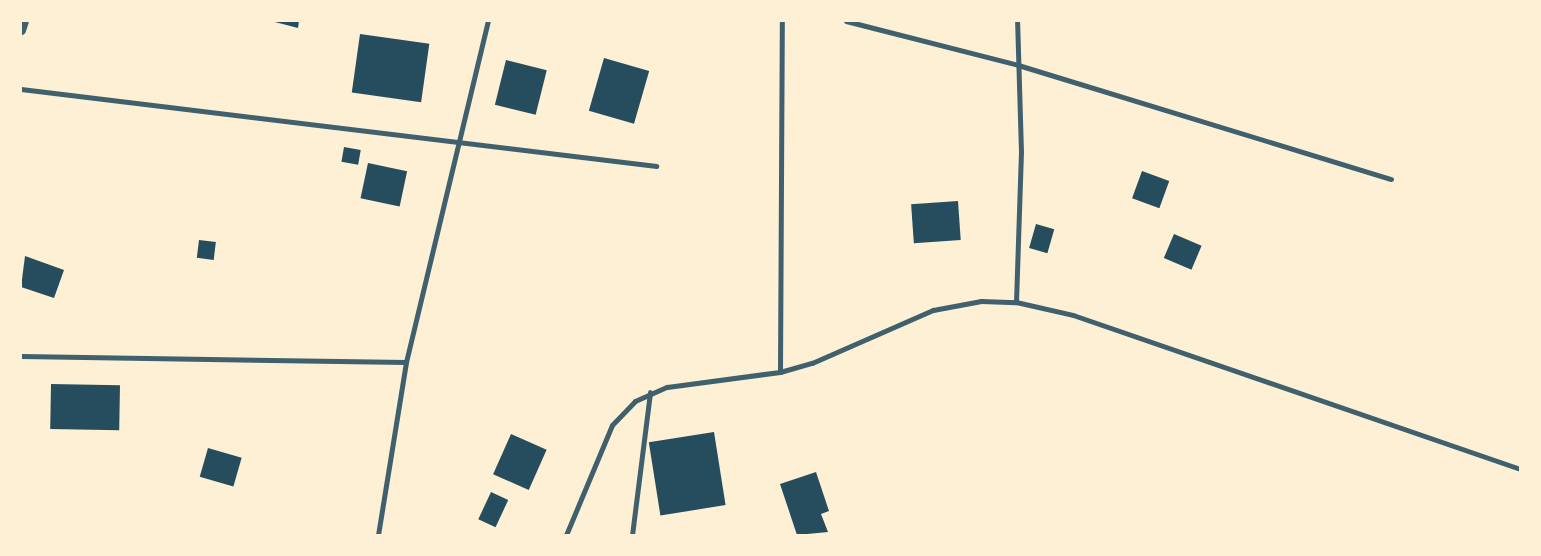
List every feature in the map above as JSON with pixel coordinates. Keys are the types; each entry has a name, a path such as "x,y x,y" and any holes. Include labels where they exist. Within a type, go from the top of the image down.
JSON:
{"street":[{"path":"21,30 24,21"},
{"path":"378,535 406,362 488,21"},
{"path":"780,372 782,21"},
{"path":"846,21 1018,65 1390,179"},
{"path":"1016,21 1021,186 1016,302"},
{"path":"21,89 656,166"},
{"path":"566,535 612,425 635,401 650,392 689,383 780,372 812,363 933,310 981,301 1016,302 1073,315 1520,470"},
{"path":"21,356 406,362"},
{"path":"632,535 650,392"}],"building":[{"path":"271,21 299,21 298,28"},
{"path":"360,34 429,44 421,102 352,92"},
{"path":"604,58 649,71 634,124 589,111"},
{"path":"506,60 547,70 536,115 495,105"},
{"path":"344,147 361,150 358,165 341,162"},
{"path":"368,163 407,171 400,207 361,198"},
{"path":"1142,171 1169,181 1159,208 1132,198"},
{"path":"958,201 961,240 914,243 911,204"},
{"path":"1036,224 1054,229 1047,253 1029,248"},
{"path":"1174,234 1202,246 1191,270 1164,258"},
{"path":"199,240 216,242 214,260 197,258"},
{"path":"25,256 64,270 54,298 21,287"},
{"path":"51,384 120,385 119,430 50,429"},
{"path":"714,432 726,505 660,515 649,442"},
{"path":"511,434 547,450 529,490 493,474"},
{"path":"208,448 242,458 233,486 200,477"},
{"path":"816,472 829,511 821,514 828,532 797,535 780,484"},
{"path":"491,492 508,500 496,527 478,519"}]}
